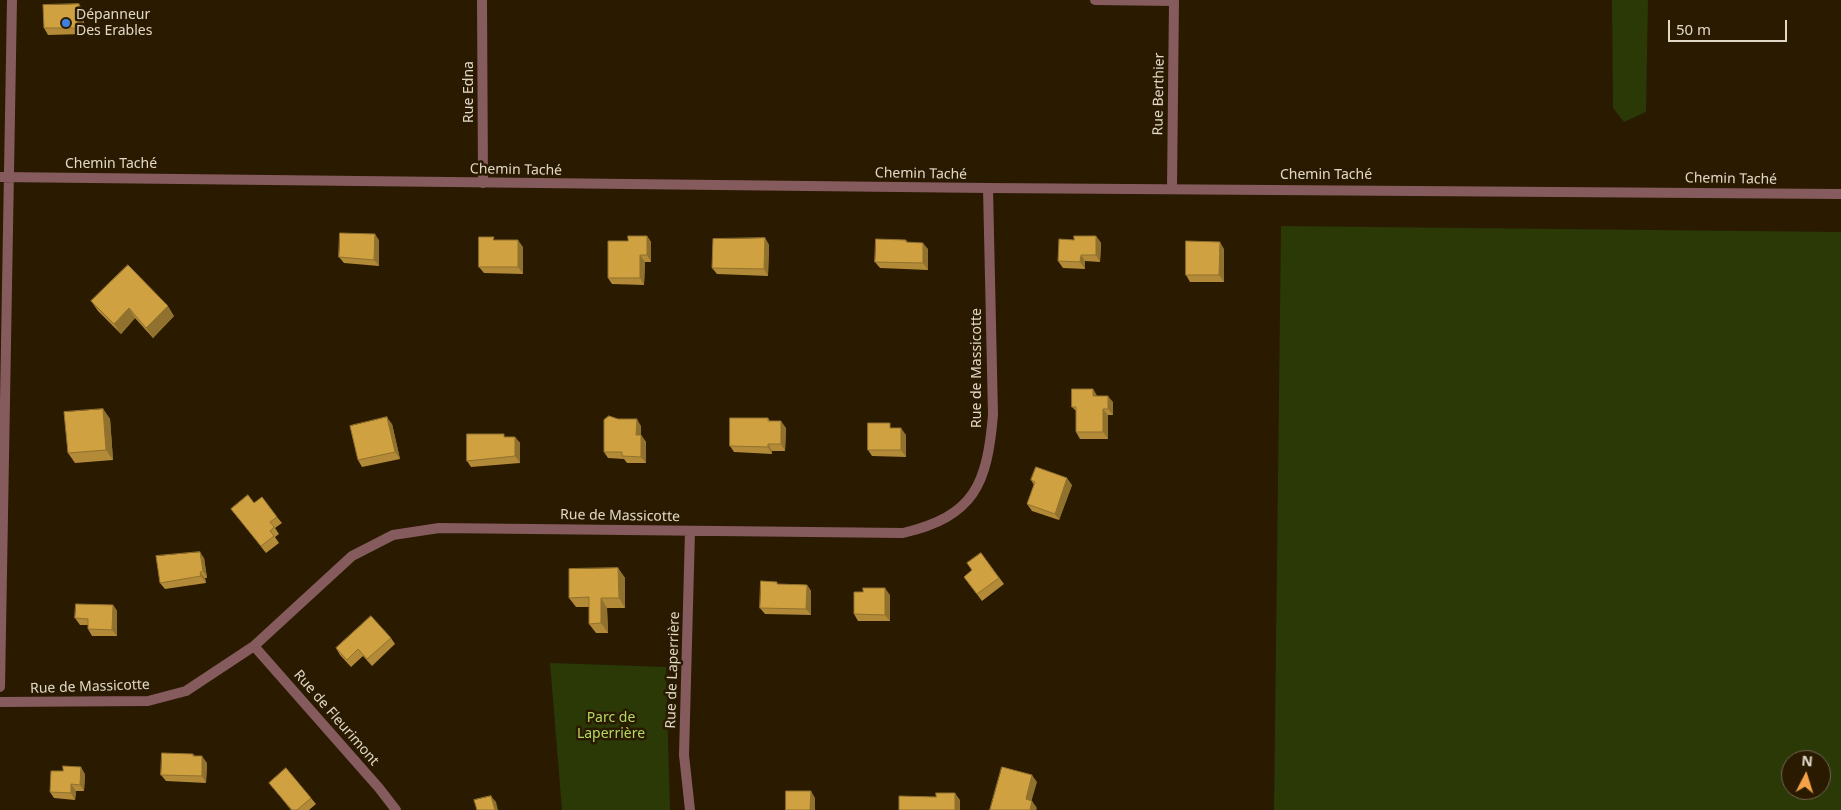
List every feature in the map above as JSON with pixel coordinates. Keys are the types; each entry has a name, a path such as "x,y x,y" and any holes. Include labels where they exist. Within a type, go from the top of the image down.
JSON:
{"street":[{"path":"0,687 5,177 12,0"},
{"name":"Rue Edna","path":"482,0 483,183"},
{"path":"1095,0 1174,0"},
{"name":"Rue Berthier","path":"1172,188 1174,0"},
{"name":"Chemin Taché","path":"5,177 988,188 1841,194"},
{"name":"Rue de Massicotte","path":"0,702 148,701 186,691 254,646 352,556 393,535 439,528 903,533 944,521 968,501 983,478 990,447 993,415 988,188"},
{"name":"Rue de Laperrière","path":"690,531 684,755 690,810"},
{"name":"Rue de Fleurimont","path":"254,646 380,788 396,810"}],"green space":[{"path":"1612,0 1648,0 1646,112 1624,122 1613,108"},
{"path":"1281,226 1841,232 1841,810 1274,810"},
{"name":"Parc de Laperrière","path":"550,663 666,667 670,810 562,810"}],"building":[{"name":"Dépanneur Des Erables","path":"79,4 80,28 44,28 43,5"},
{"path":"340,233 375,234 374,260 339,257"},
{"path":"628,236 647,236 647,255 640,255 640,278 608,278 608,241 628,241"},
{"path":"1074,236 1096,236 1096,255 1081,255 1080,262 1058,261 1059,239 1074,240"},
{"path":"479,237 494,237 493,240 518,240 518,267 479,267"},
{"path":"765,238 764,269 712,268 713,239"},
{"path":"876,239 906,240 906,242 923,243 923,263 875,262"},
{"path":"1186,241 1220,242 1219,275 1186,275"},
{"path":"128,265 168,306 146,328 129,308 114,324 91,301"},
{"path":"1072,389 1093,389 1093,396 1108,396 1108,409 1103,409 1103,432 1076,432 1076,407 1072,407"},
{"path":"103,409 106,450 68,453 64,412"},
{"path":"609,416 618,419 637,419 636,435 641,435 641,457 622,456 622,452 604,452 604,420"},
{"path":"387,417 395,452 358,460 350,426"},
{"path":"730,418 768,418 768,421 781,421 781,444 768,444 768,447 730,446"},
{"path":"868,423 890,423 890,428 901,428 901,450 868,450"},
{"path":"467,434 504,434 504,437 515,437 515,456 467,461"},
{"path":"1036,467 1067,478 1055,514 1027,504 1035,482 1031,480"},
{"path":"248,495 254,503 262,497 277,517 270,522 274,527 270,531 274,536 261,546 231,509"},
{"path":"200,552 203,571 200,572 201,576 160,583 156,556"},
{"path":"981,553 999,578 977,594 964,577 972,570 967,563"},
{"path":"618,568 619,598 601,598 601,623 589,624 589,597 569,598 569,569"},
{"path":"761,581 777,582 777,584 807,585 806,609 760,608"},
{"path":"863,588 885,588 885,615 854,614 854,592 863,592"},
{"path":"76,604 113,605 112,630 88,629 88,619 75,618"},
{"path":"371,616 391,638 367,659 358,649 347,660 336,648"},
{"path":"162,753 202,756 202,776 161,775"},
{"path":"63,766 81,767 80,785 71,784 71,793 50,792 51,771 63,771"},
{"path":"1002,767 1032,775 1026,799 1032,801 1030,810 990,810"},
{"path":"286,768 311,798 297,810 292,810 269,783"},
{"path":"786,791 811,791 810,810 786,810"},
{"path":"936,793 955,793 955,810 899,810 899,796 936,797"},
{"path":"491,796 495,810 477,810 474,800"}],"place":[{"name":"Dépanneur Des Erables","path":"66,23"}]}
